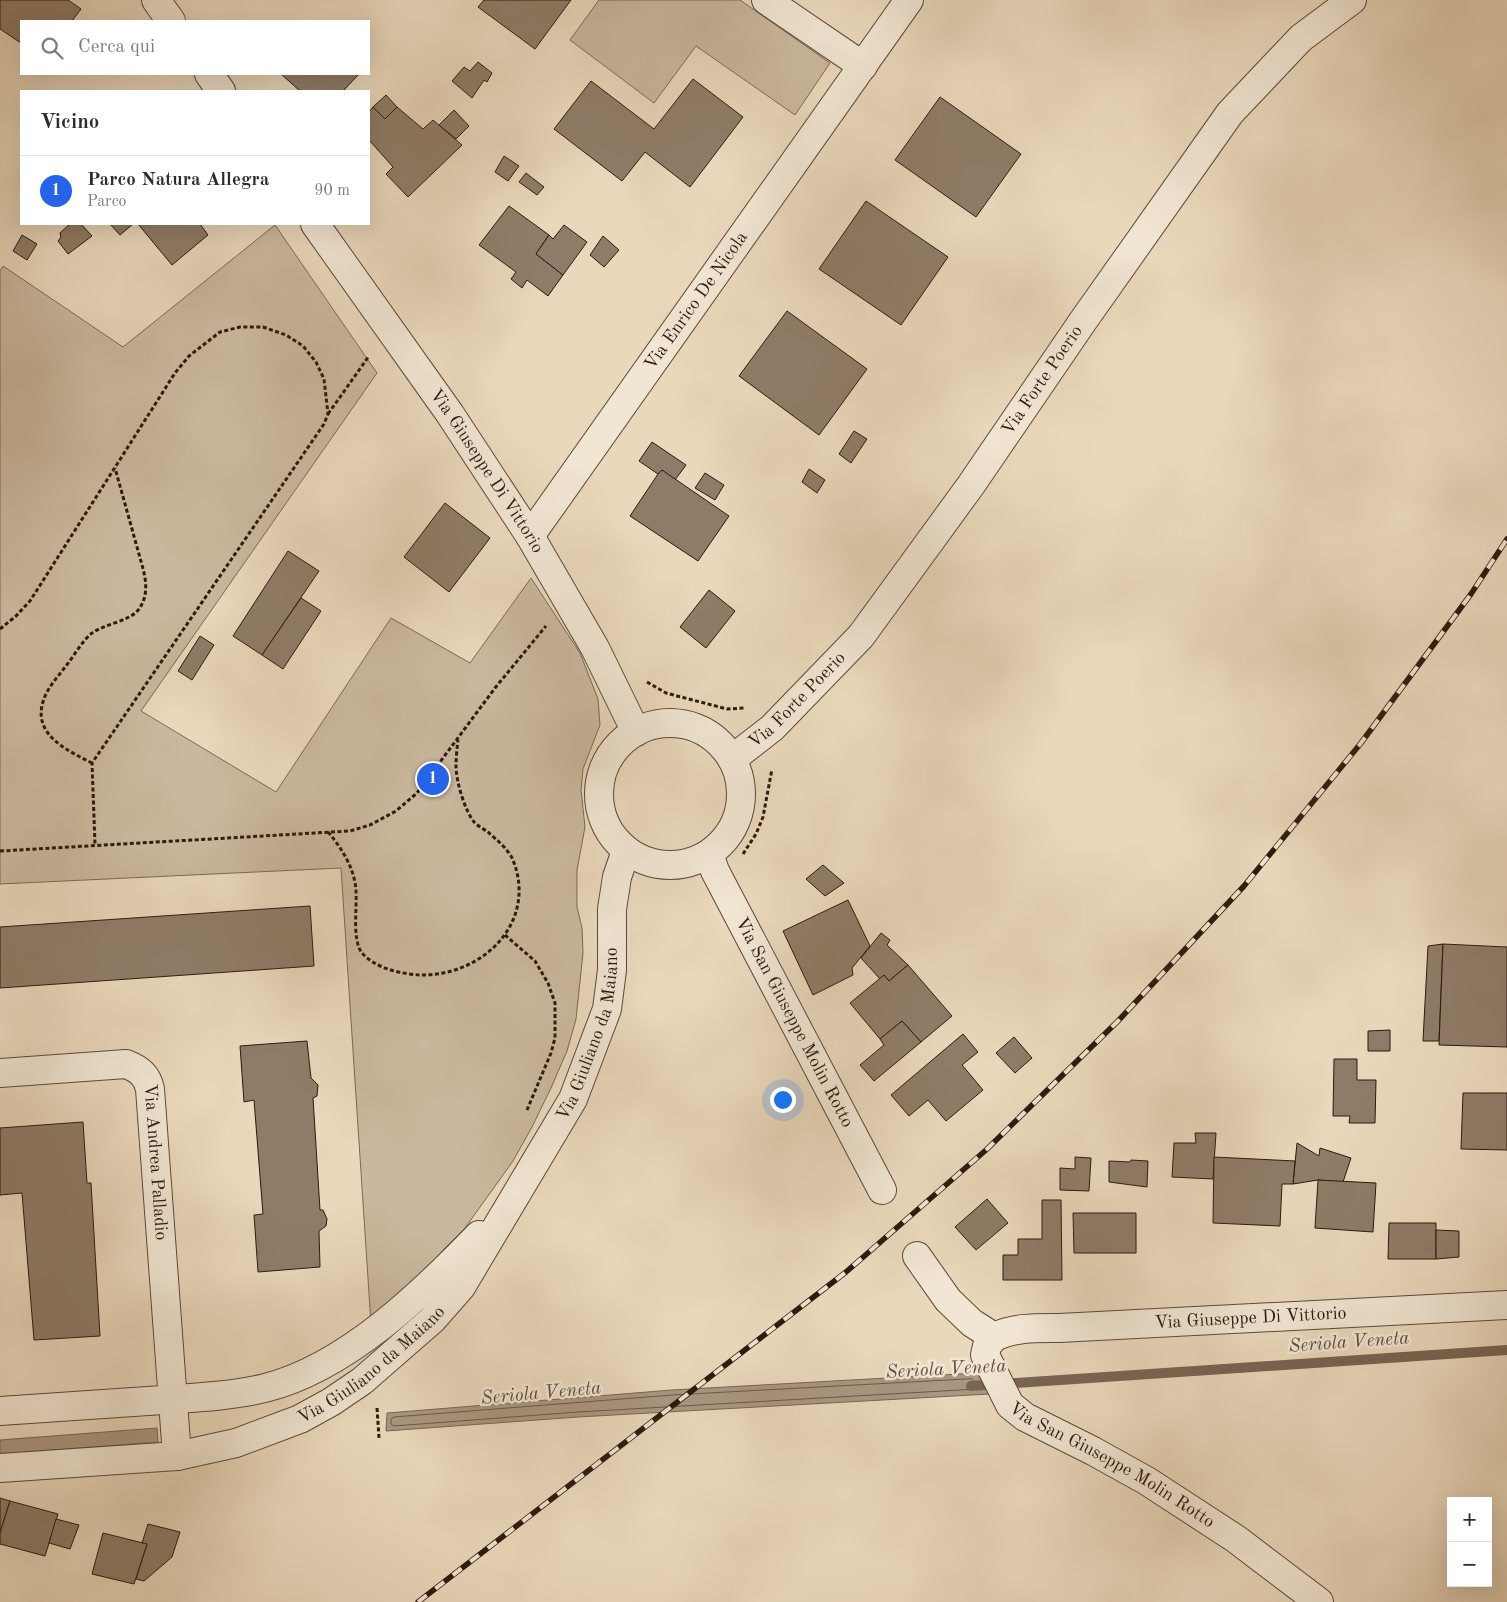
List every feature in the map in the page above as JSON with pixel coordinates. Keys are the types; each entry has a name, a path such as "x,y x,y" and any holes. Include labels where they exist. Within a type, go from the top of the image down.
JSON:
{"street":[{"path":"156,0 170,20"},
{"path":"766,0 863,66"},
{"name":"Via Enrico De Nicola","path":"530,536 909,0"},
{"name":"Via Forte Poerio","path":"732,759 772,728 862,636 972,485 1083,321 1230,113 1301,38 1352,0"},
{"path":"210,75 220,90"},
{"name":"Via Giuseppe Di Vittorio","path":"316,225 450,414 530,536 595,648 636,732"},
{"path":"662,724 685,725 708,734 726,750 732,759 742,791 739,815 728,836 709,854 691,863 665,866 649,862 626,851 606,827 599,802 600,780 605,764 624,740 636,732 662,724"},
{"name":"Via Giuliano da Maiano","path":"0,1468 176,1456 236,1443 264,1434 300,1419 331,1402 362,1381 432,1320 461,1286 573,1099 607,1009 612,970 612,909 617,877 626,851"},
{"name":"Via San Giuseppe Molin Rotto","path":"709,854 715,871 882,1190"},
{"name":"Via Andrea Palladio","path":"0,1073 126,1064 139,1070 148,1082 151,1099 172,1399"},
{"name":"Via Giuliano da Maiano","path":"0,1411 172,1399 266,1388 295,1377 324,1363 355,1344 404,1308 441,1275 512,1201"},
{"path":"917,1256 948,1300 972,1323 990,1346"},
{"name":"Via Giuseppe Di Vittorio","path":"990,1346 1014,1329 1507,1305"},
{"name":"Via San Giuseppe Molin Rotto","path":"990,1346 1010,1405 1025,1417 1147,1480 1236,1539 1318,1602"},
{"path":"172,1399 176,1456"}],"path":[{"path":"0,629 30,601 174,373 189,356 220,332 240,327 263,327 286,334 303,346 316,362 324,378 328,414"},
{"path":"95,846 92,763 324,424 328,414 367,357 396,338"},
{"path":"92,763 66,750 48,735 42,722 41,711 45,695 52,683 91,633 138,611 146,594 146,579 115,468"},
{"path":"0,851 350,831 370,825 396,810 417,793 458,740 494,688 567,601"},
{"path":"646,681 666,693 727,709 749,707"},
{"path":"328,832 342,850 355,881 356,932 362,952 376,963 394,971 422,975 447,972 466,967 489,952 505,935 517,908 519,889 517,874 512,858 502,846 475,823 466,807 456,768 458,740"},
{"path":"505,935 536,961 548,983 555,1003 555,1038 551,1053 525,1115"},
{"path":"377,1399 379,1438"}],"shaded area":[{"path":"599,0 740,0 830,63 795,115 696,46 654,103 570,40"},
{"path":"275,225 377,373 141,711 276,792 391,618 470,663 531,578 580,653 598,699 600,725 583,769 581,790 585,827 577,870 577,907 582,928 583,953 576,1019 567,1051 532,1127 513,1161 465,1228 443,1250 425,1273 371,1324 341,868 0,884 0,271 3,266 123,347"}],"water":[{"path":"977,1373 990,1394 578,1417 386,1431 387,1413 672,1390"},
{"path":"157,1428 158,1442 0,1454 0,1440"}],"building":[{"path":"0,0 68,0 81,9 73,20 20,20 20,42 0,29"},
{"path":"484,0 571,0 535,49 478,7"},
{"path":"478,62 492,73 487,82 484,80 472,98 452,81 464,67 470,71"},
{"path":"282,75 358,75 344,90 299,90"},
{"path":"693,79 743,117 690,187 645,152 622,181 554,129 591,81 654,129"},
{"path":"386,95 397,107 385,119 373,107"},
{"path":"940,97 1021,154 976,217 895,160"},
{"path":"373,107 385,119 397,107 423,129 433,120 462,145 408,197 386,174 393,167 370,141 370,111"},
{"path":"454,110 469,126 456,139 439,125"},
{"path":"504,156 519,166 508,181 495,172"},
{"path":"526,173 544,187 537,195 519,182"},
{"path":"866,201 948,257 901,325 819,269"},
{"path":"509,206 549,235 536,254 563,275 548,296 527,280 522,288 511,279 516,272 479,245"},
{"path":"69,225 82,225 92,236 68,254 58,241 61,237 60,233"},
{"path":"111,225 132,225 120,235"},
{"path":"139,225 201,225 208,235 172,265"},
{"path":"564,225 587,242 563,275 536,254 549,235 553,239"},
{"path":"22,235 37,244 27,260 13,251"},
{"path":"603,236 619,250 604,267 590,255"},
{"path":"787,311 867,369 819,435 739,376"},
{"path":"854,431 867,439 851,463 839,454"},
{"path":"652,442 686,465 675,480 662,470 658,474 639,461"},
{"path":"809,469 825,480 817,493 802,482"},
{"path":"662,470 729,516 698,561 630,516"},
{"path":"705,473 724,485 715,500 695,488"},
{"path":"445,503 490,538 449,592 404,557"},
{"path":"288,551 319,571 262,655 233,636"},
{"path":"709,590 735,611 706,648 680,627"},
{"path":"301,598 321,611 283,669 262,655"},
{"path":"200,636 214,645 192,680 178,671"},
{"path":"823,865 844,883 825,896 806,879"},
{"path":"848,900 870,946 852,968 853,975 813,995 783,931"},
{"path":"310,906 314,966 0,988 0,927"},
{"path":"881,933 890,940 887,945 908,965 889,981 884,975 880,979 861,958"},
{"path":"1443,944 1439,1041 1423,1041 1428,946"},
{"path":"1443,944 1507,947 1507,1047 1439,1045"},
{"path":"908,965 952,1016 921,1042 902,1021 880,1039 850,1003 884,975 889,981"},
{"path":"902,1021 921,1042 874,1081 860,1065 884,1045 880,1039"},
{"path":"1390,1030 1390,1051 1368,1051 1368,1031"},
{"path":"963,1034 978,1052 962,1065 983,1090 946,1121 928,1100 909,1116 891,1095"},
{"path":"1014,1037 1032,1058 1015,1073 996,1053"},
{"path":"307,1041 311,1078 318,1085 317,1096 313,1098 320,1210 323,1210 327,1219 326,1226 319,1231 320,1267 258,1272 254,1215 263,1214 254,1100 244,1102 240,1046"},
{"path":"1334,1059 1357,1059 1357,1080 1376,1080 1375,1123 1349,1123 1350,1116 1333,1116"},
{"path":"1463,1093 1507,1093 1507,1150 1461,1149"},
{"path":"83,1122 87,1183 91,1183 100,1336 34,1340 22,1193 0,1195 0,1128"},
{"path":"1195,1133 1216,1133 1213,1179 1172,1177 1174,1143 1196,1143"},
{"path":"1297,1143 1319,1156 1320,1148 1351,1158 1343,1182 1318,1180 1293,1184"},
{"path":"1075,1157 1091,1158 1089,1191 1060,1190 1060,1168 1075,1169"},
{"path":"1214,1157 1295,1161 1293,1184 1282,1184 1280,1226 1213,1223"},
{"path":"1131,1160 1148,1161 1147,1187 1109,1182 1109,1161 1130,1162"},
{"path":"1318,1180 1376,1183 1373,1232 1315,1228"},
{"path":"987,1199 1008,1223 976,1250 955,1227"},
{"path":"1042,1200 1061,1200 1062,1280 1003,1280 1003,1255 1018,1255 1018,1239 1042,1239"},
{"path":"1073,1213 1136,1213 1136,1253 1074,1253"},
{"path":"1389,1223 1436,1223 1436,1259 1388,1259"},
{"path":"1436,1230 1459,1231 1459,1257 1436,1259"},
{"path":"0,1498 10,1501 0,1533"},
{"path":"10,1501 58,1514 45,1556 0,1544 0,1533"},
{"path":"56,1519 79,1525 70,1549 49,1543"},
{"path":"148,1524 180,1532 172,1557 144,1581 136,1579 147,1544 142,1543"},
{"path":"103,1533 147,1544 134,1584 92,1574"}],"waterway":[{"name":"Seriola Veneta","path":"971,1386 1507,1350"}],"railway":[{"path":"418,1602 846,1272 986,1150 1118,1021 1244,886 1361,743 1471,594 1507,539"}],"place":[{"name":"Parco Natura Allegra","path":"433,779"}]}
